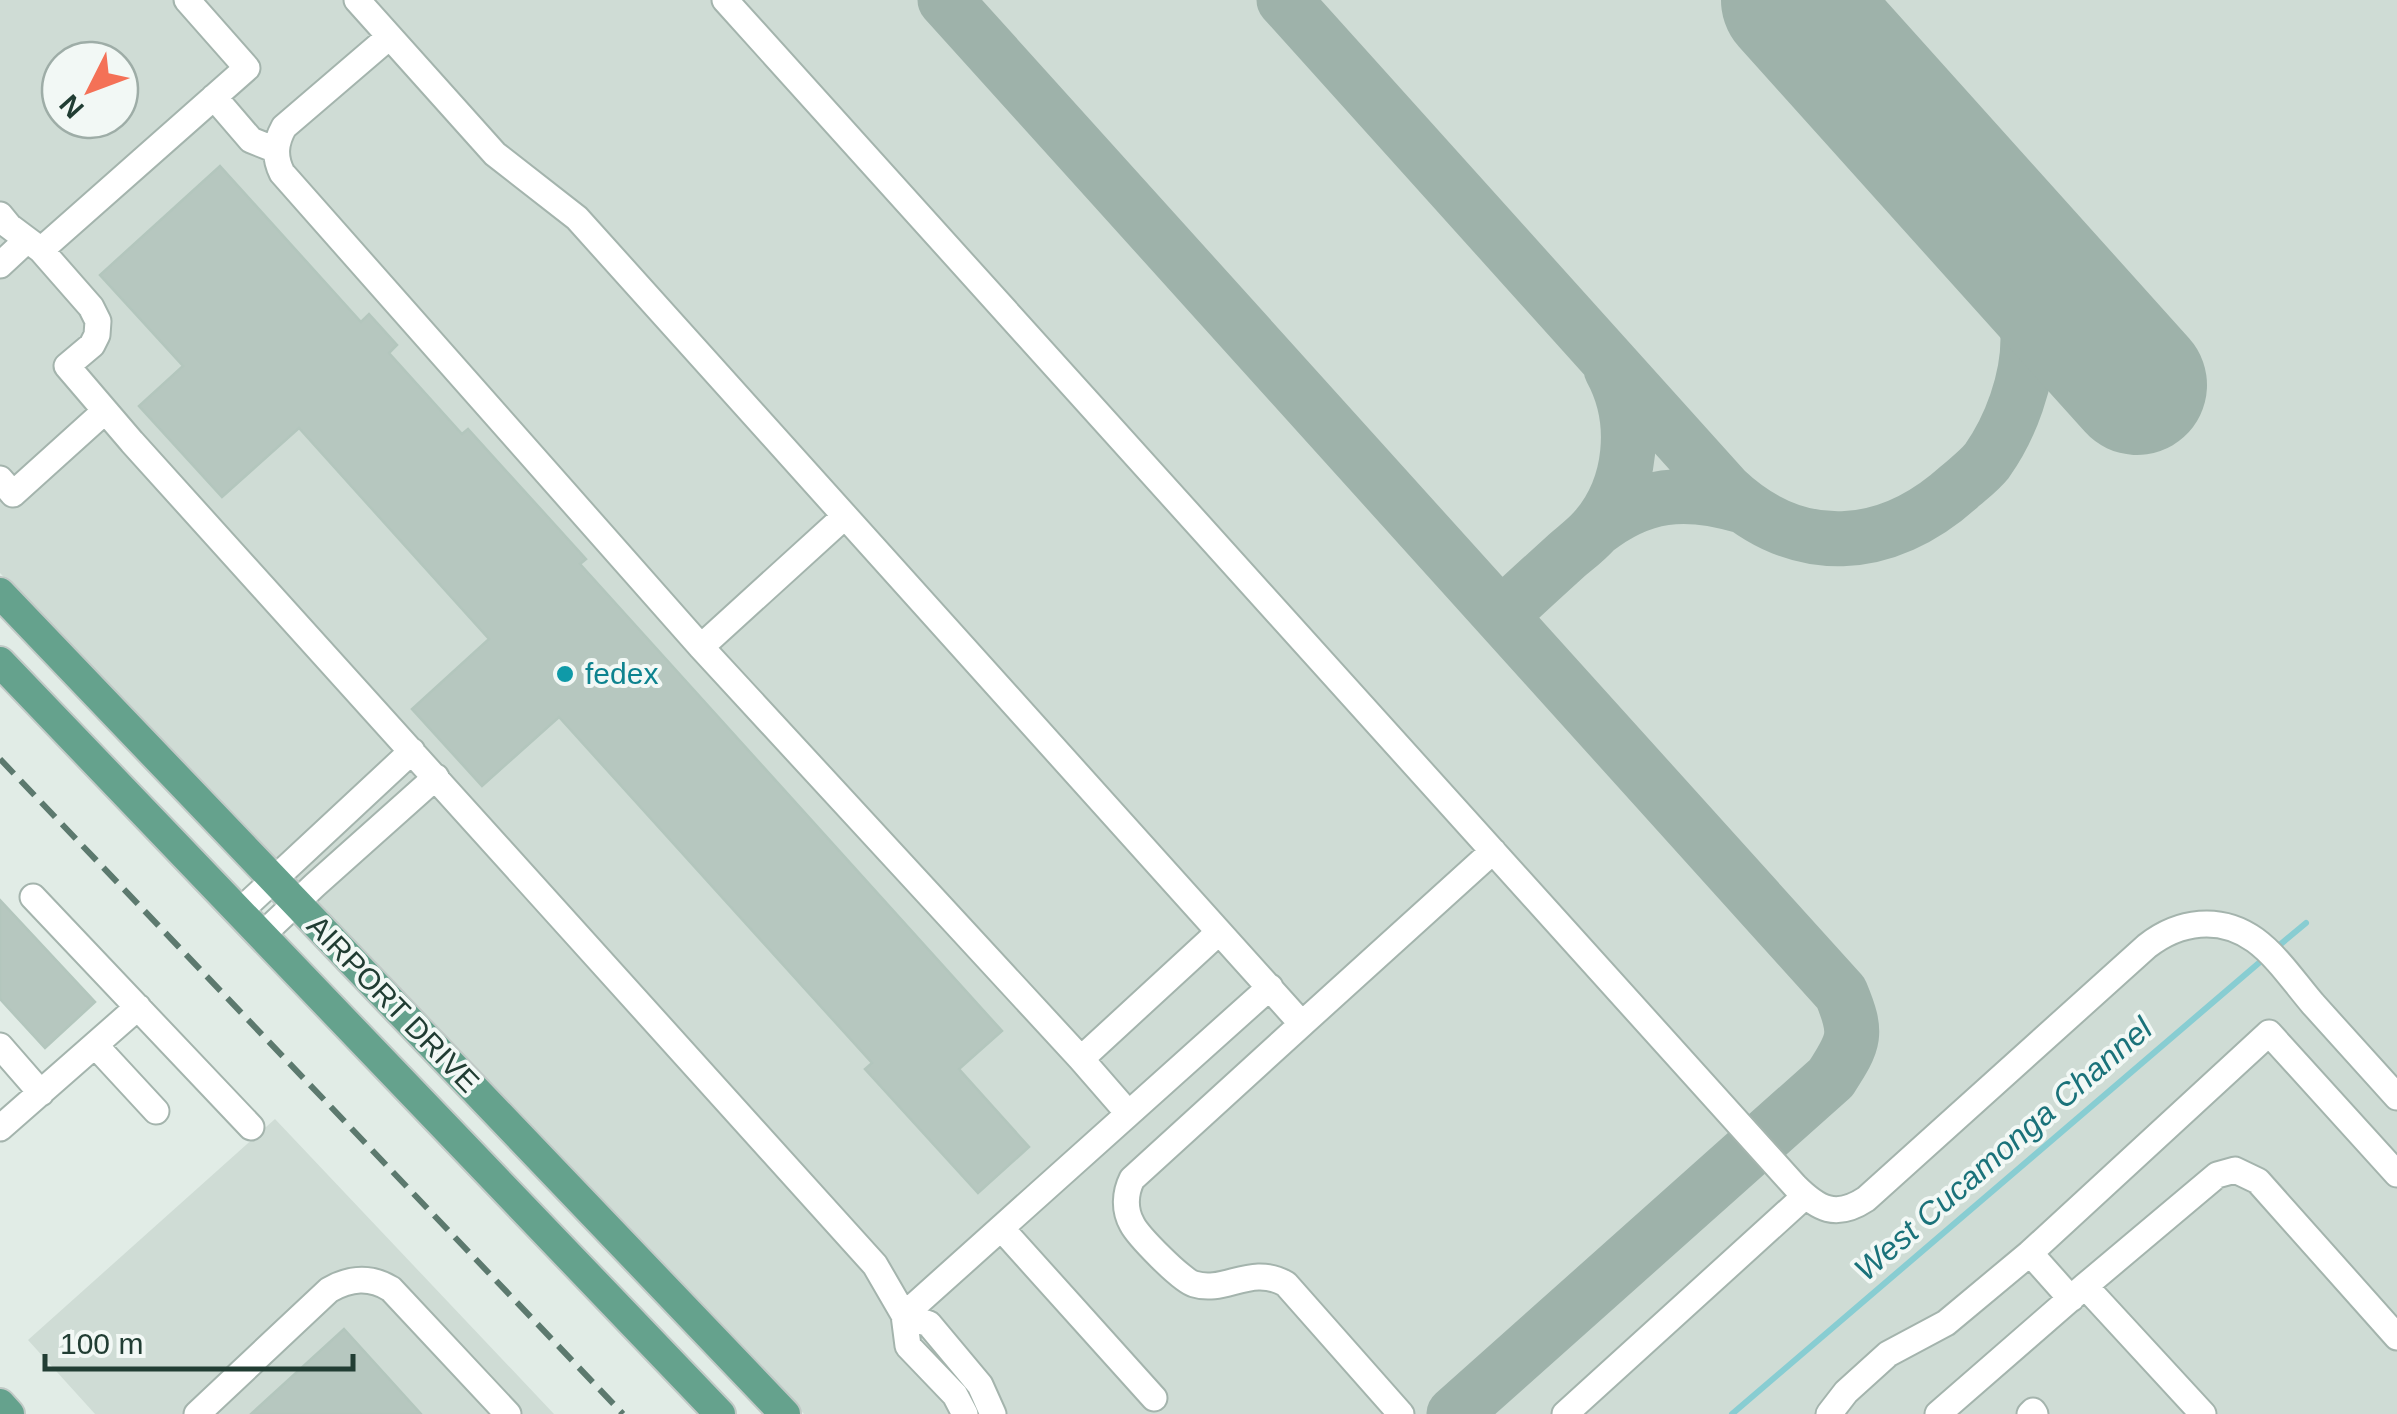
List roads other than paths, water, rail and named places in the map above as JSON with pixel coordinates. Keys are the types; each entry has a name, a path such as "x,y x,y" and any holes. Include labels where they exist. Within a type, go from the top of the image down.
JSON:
{"main road":[{"name":"AIRPORT DRIVE","path":"0,593 785,1414"},
{"name":"AIRPORT DRIVE","path":"0,662 720,1414"},
{"path":"0,1404 9,1414"}],"street":[{"path":"0,265 34,245 247,68 187,0"},
{"path":"356,0 495,154 577,218 1302,1024"},
{"path":"725,0 1805,1196 1830,1210 1854,1208 2160,936 2177,928 2222,925 2255,940 2397,1097"},
{"path":"390,37 284,127 276,150 276,162 282,173 701,647 1128,1113"},
{"path":"214,98 251,140 276,150"},
{"path":"0,215 34,245 90,306 98,322 92,345 66,366 875,1265 904,1316 908,1346 955,1395 965,1414"},
{"path":"0,480 13,494 105,411"},
{"path":"701,647 845,516"},
{"path":"238,913 412,751"},
{"path":"261,936 436,778"},
{"path":"1402,1414 1286,1284 1260,1276 1193,1284 1179,1276 1132,1224 1126,1191 1132,1179 1494,851"},
{"path":"33,897 251,1128"},
{"path":"1081,1060 1220,932"},
{"path":"904,1316 1270,987"},
{"path":"0,1128 138,1008"},
{"path":"1829,1414 1846,1392 1888,1354 1946,1323 2030,1253 2269,1033 2397,1174"},
{"path":"95,1045 156,1112"},
{"path":"1,1049 41,1093"},
{"path":"1938,1414 2217,1175 2235,1170 2258,1181 2397,1336"},
{"path":"1565,1414 1805,1196"},
{"path":"1001,1228 1154,1398"},
{"path":"2030,1253 2078,1292 2203,1414"},
{"path":"197,1414 329,1290 348,1281 370,1280 391,1289 508,1414"},
{"path":"904,1316 928,1324 980,1385 993,1414"}],"waterway":[{"name":"West Cucamonga Channel","path":"2276,948 2306,923"},
{"name":"West Cucamonga Channel","path":"1732,1414 2267,956"}],"railway":[{"path":"0,759 623,1414"}],"place":[{"name":"fedex","path":"565,674"}]}
